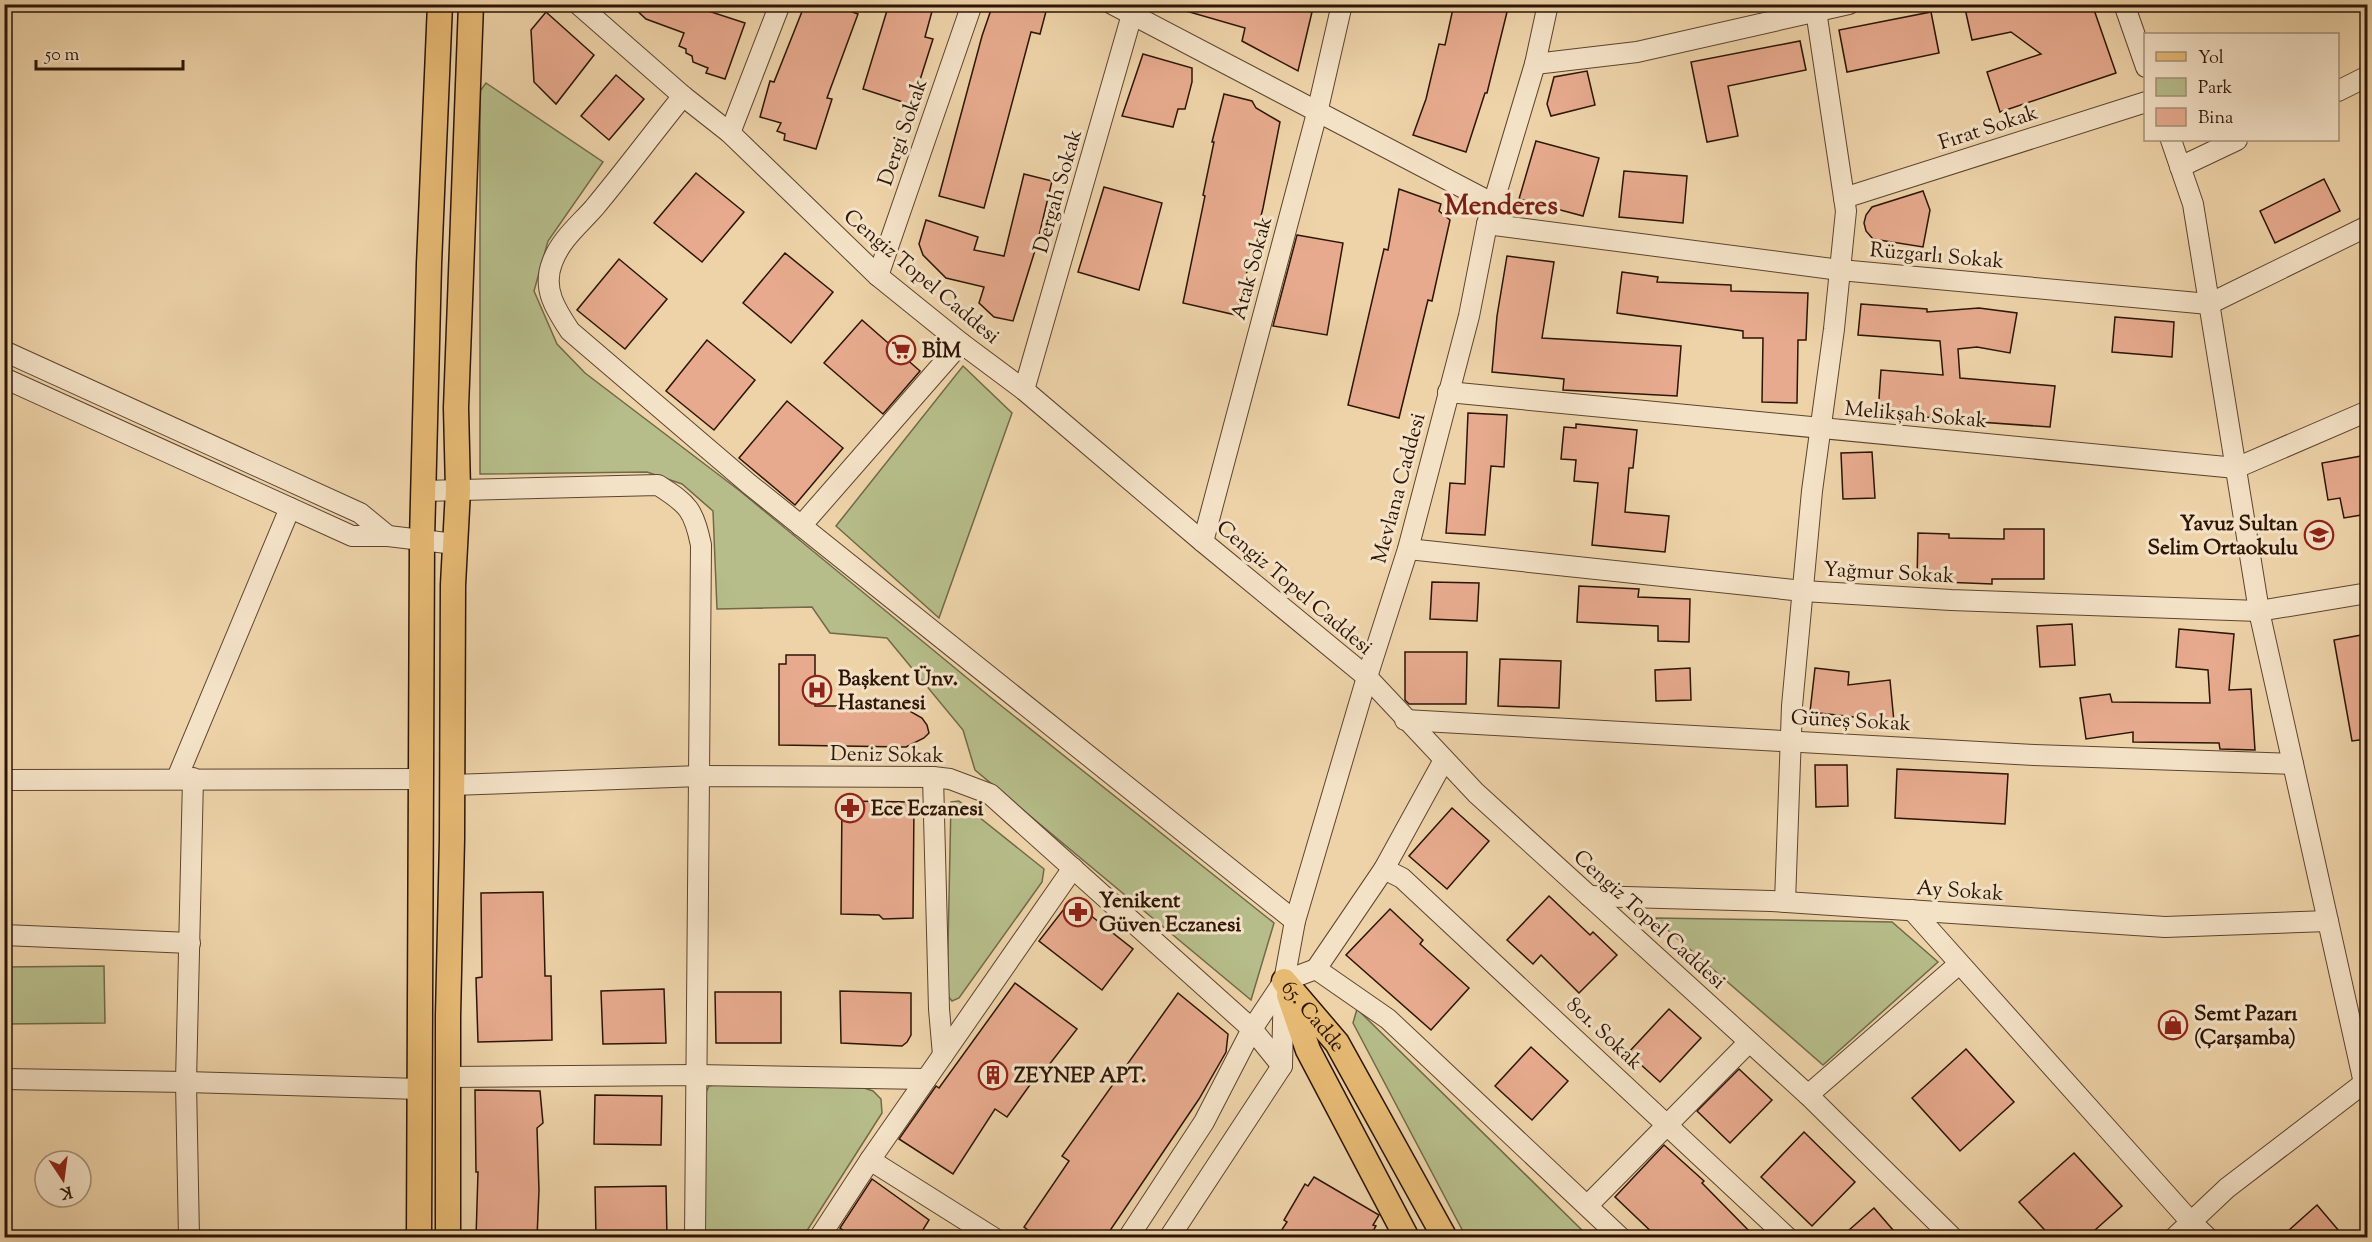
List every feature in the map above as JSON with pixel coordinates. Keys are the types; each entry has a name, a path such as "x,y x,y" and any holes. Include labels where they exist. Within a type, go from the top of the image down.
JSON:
{"main road":[{"path":"419,1238 422,540 429,264 440,4"},
{"path":"448,1238 453,585 458,490 456,408 471,4"},
{"name":"65. Cadde","path":"1284,981 1308,1050 1407,1238"},
{"name":"65. Cadde","path":"1284,981 1337,1043 1445,1238"}],"street":[{"path":"730,133 780,4"},
{"name":"Dergi Sokak","path":"878,276 972,4"},
{"path":"1112,4 1133,10 1317,113 1494,204"},
{"name":"Atak Sokak","path":"1203,542 1317,113 1342,4"},
{"name":"Mevlana Caddesi","path":"1284,981 1296,921 1367,677 1408,549 1469,316 1487,224 1535,64 1548,4"},
{"path":"1535,64 1636,52 1815,8 1849,4"},
{"path":"2124,4 2144,64"},
{"name":"Cengiz Topel Caddesi","path":"589,8 683,96 730,133 878,276 1024,390 1367,677 1476,793 1808,1095 1953,1238"},
{"path":"1785,902 1791,740 1803,591 1846,211 1815,8"},
{"name":"Dergah Sokak","path":"1024,390 1133,10"},
{"path":"2339,90 2367,76"},
{"path":"683,96 593,208 564,240 551,264 549,286 553,306 570,331 749,484 1296,921"},
{"name":"Fırat Sokak","path":"1844,198 2144,102"},
{"path":"2170,141 2193,204 2259,611 2366,1081 2227,1188 2174,1238"},
{"path":"2180,167 2235,141"},
{"name":"Rüzgarlı Sokak","path":"1487,224 1840,270 2209,304"},
{"path":"2209,304 2367,226"},
{"path":"801,526 961,343"},
{"path":"4,351 360,513 388,536"},
{"path":"4,378 352,536 388,536 455,544"},
{"name":"Melikşah Sokak","path":"1448,392 2236,468 2367,411"},
{"path":"423,491 658,485 679,498 696,519 700,545 696,1238"},
{"path":"189,1238 186,1082 190,943 185,778 290,508"},
{"name":"Yağmur Sokak","path":"1408,549 1803,591 1951,600 2259,611 2367,593"},
{"name":"Güneş Sokak","path":"1405,720 2034,755 2293,764"},
{"path":"1128,1238 1204,1122 1252,1029 1284,981 1316,969 1384,869 1444,760"},
{"name":"Deniz Sokak","path":"452,785 700,776 950,778 990,794 1252,1029 1282,1066"},
{"path":"933,777 939,1009 943,1055"},
{"path":"4,780 420,779"},
{"path":"819,1238 870,1160 1073,868"},
{"name":"801. Sokak","path":"1384,869 1402,878 1788,1238"},
{"name":"Ay Sokak","path":"1589,896 1785,902 2165,927 2328,921"},
{"path":"1912,910 2191,1222 2208,1238"},
{"path":"4,935 190,943"},
{"path":"1808,1095 1959,964"},
{"path":"1316,969 1388,1019 1621,1238"},
{"path":"1169,1238 1282,1066 1284,981"},
{"path":"1588,1205 1749,1042"},
{"path":"448,1077 697,1075 926,1079"},
{"path":"4,1079 419,1089"},
{"path":"870,1160 994,1238"}],"green space":[{"path":"486,83 603,162 548,241 534,291 557,344 585,373 740,491 989,696 1274,923 1251,1000 975,770 963,730 887,638 830,633 812,607 717,609 713,511 682,484 647,472 480,474 480,91"},
{"path":"963,366 1012,413 939,618 836,526"},
{"path":"959,801 1044,869 1042,882 959,998 952,1001 947,995 951,802"},
{"path":"1654,918 1892,922 1938,962 1823,1065"},
{"path":"104,966 105,1023 5,1024 5,967"},
{"path":"1357,1009 1589,1237 1466,1237 1353,1023"},
{"path":"722,1084 864,1088 873,1091 881,1099 882,1113 803,1237 704,1237 702,1101 709,1086"}],"building":[{"path":"630,4 687,4 745,23 725,79 706,73 708,68 693,62 692,56 686,53 686,49 679,46 684,33 646,19"},
{"path":"805,4 830,4 858,14 827,98 832,99 816,149 784,140 785,134 777,131 781,123 760,117 770,81 774,82"},
{"path":"889,4 934,4 925,37 933,39 912,105 863,89"},
{"path":"993,4 1048,4 1040,34 1031,32 984,208 939,196 982,36"},
{"path":"1180,4 1280,4 1312,12 1298,71 1242,41 1245,28 1179,9"},
{"path":"1454,4 1509,4 1487,93 1485,93 1466,152 1413,135 1426,99 1439,44 1445,45"},
{"path":"1964,4 2092,4 2116,73 2000,112 1987,72 2041,54 2011,32 1972,40"},
{"path":"546,12 594,55 556,104 534,82 531,30"},
{"path":"1931,12 1939,53 1847,72 1839,30"},
{"path":"1800,41 1806,70 1728,86 1738,136 1707,142 1691,62"},
{"path":"1143,54 1192,68 1192,82 1185,109 1178,109 1173,127 1122,116"},
{"path":"1587,71 1595,105 1551,116 1547,104 1554,77"},
{"path":"616,75 644,99 609,140 581,116"},
{"path":"1224,94 1252,101 1256,108 1280,122 1263,208 1236,315 1183,303 1205,196 1203,195 1214,142 1212,142"},
{"path":"1536,141 1599,158 1583,216 1519,199"},
{"path":"1624,171 1687,176 1683,223 1619,217"},
{"path":"696,173 744,212 702,262 654,223"},
{"path":"1024,174 1052,181 1037,244 1013,321 994,317 979,303 984,287 946,278 923,255 919,244 926,220 978,237 974,250 1004,256"},
{"path":"2324,179 2340,211 2275,243 2260,211"},
{"path":"1104,187 1162,203 1139,290 1078,272"},
{"path":"1399,189 1441,204 1439,211 1450,220 1432,301 1428,300 1399,418 1348,405 1384,249 1388,250"},
{"path":"1923,191 1930,210 1923,247 1873,239 1866,231 1864,223 1866,215 1872,207"},
{"path":"1297,235 1343,243 1327,335 1273,326"},
{"path":"785,253 833,292 791,343 743,303"},
{"path":"1507,256 1554,262 1542,338 1681,346 1677,396 1563,390 1564,379 1492,372 1497,316"},
{"path":"619,259 667,299 625,349 577,310"},
{"path":"1622,272 1658,277 1657,282 1731,285 1731,291 1808,293 1806,340 1798,340 1797,403 1762,402 1763,338 1743,338 1743,331 1617,313"},
{"path":"1861,304 1927,309 1927,312 1979,308 2017,313 2010,353 1977,347 1958,349 1960,378 2055,386 2050,427 1979,422 1980,415 1937,418 1878,413 1881,370 1943,375 1940,341 1858,335"},
{"path":"2115,317 2174,322 2172,357 2112,352"},
{"path":"862,320 920,371 883,414 824,363"},
{"path":"707,340 755,380 714,430 666,391"},
{"path":"787,401 843,448 795,505 739,458"},
{"path":"1468,413 1507,415 1504,467 1491,466 1485,535 1446,533 1450,483 1465,484"},
{"path":"1576,424 1637,430 1633,468 1629,468 1625,512 1669,516 1665,552 1592,545 1598,483 1574,481 1576,460 1561,459 1564,427 1576,428"},
{"path":"1872,452 1875,498 1843,499 1841,453"},
{"path":"2367,455 2367,514 2344,518 2340,498 2328,500 2322,463"},
{"path":"2004,529 2044,529 2044,579 1992,579 1992,584 1917,581 1918,533 1949,534 1949,538 2004,539"},
{"path":"1432,582 1479,583 1477,621 1430,619"},
{"path":"1579,586 1639,589 1638,597 1690,599 1689,642 1658,641 1658,626 1577,622"},
{"path":"2072,624 2075,665 2040,667 2037,626"},
{"path":"2179,629 2234,634 2229,690 2251,689 2255,750 2220,749 2219,743 2133,742 2133,732 2086,739 2080,698 2110,694 2112,702 2210,703 2208,670 2176,667"},
{"path":"2367,634 2367,739 2352,741 2334,640"},
{"path":"1405,652 1467,652 1466,704 1409,704 1405,700"},
{"path":"786,655 815,655 815,706 901,706 922,718 929,733 906,747 779,745 779,664 786,664"},
{"path":"1500,659 1561,661 1559,708 1498,706"},
{"path":"1690,668 1691,700 1656,701 1655,670"},
{"path":"1815,668 1849,672 1848,685 1890,680 1894,722 1864,725 1863,718 1810,712"},
{"path":"1815,765 1847,765 1848,806 1816,807"},
{"path":"1897,769 2008,774 2005,824 1895,818"},
{"path":"842,801 914,802 913,918 883,919 879,915 841,914"},
{"path":"1452,808 1489,841 1447,889 1409,856"},
{"path":"543,892 545,976 551,976 552,1040 478,1042 476,978 482,977 481,893"},
{"path":"1549,896 1590,935 1593,932 1617,955 1579,993 1541,955 1533,964 1507,940"},
{"path":"1071,900 1133,949 1102,990 1039,941"},
{"path":"1390,909 1423,940 1420,944 1469,988 1431,1030 1346,955"},
{"path":"1015,983 1077,1029 1045,1070 1042,1068 1007,1117 995,1109 953,1174 899,1139 936,1086 939,1088"},
{"path":"664,989 666,1043 603,1044 601,991"},
{"path":"840,991 911,993 911,1035 907,1042 902,1046 841,1043"},
{"path":"715,992 781,992 781,1043 716,1043"},
{"path":"1178,993 1228,1034 1226,1052 1199,1099 1105,1238 1039,1238 1024,1227 1069,1161 1062,1156"},
{"path":"1669,1009 1701,1038 1660,1082 1628,1053"},
{"path":"1531,1047 1568,1081 1532,1120 1495,1086"},
{"path":"1966,1049 2014,1102 1960,1151 1912,1098"},
{"path":"1739,1069 1772,1100 1730,1143 1697,1111"},
{"path":"475,1090 540,1091 543,1123 537,1128 539,1190 537,1238 476,1238 478,1172 476,1172"},
{"path":"595,1095 662,1096 661,1145 594,1144"},
{"path":"1804,1132 1855,1182 1812,1226 1761,1177"},
{"path":"1664,1145 1704,1181 1702,1183 1756,1238 1658,1238 1615,1197"},
{"path":"2074,1153 2122,1206 2086,1238 2052,1238 2019,1202"},
{"path":"1314,1177 1379,1215 1369,1238 1292,1238 1281,1231 1287,1222 1284,1220 1305,1184 1308,1186"},
{"path":"872,1179 929,1220 918,1238 854,1238 840,1228"},
{"path":"666,1186 667,1238 596,1238 595,1187"},
{"path":"2317,1205 2345,1238 2280,1238"},
{"path":"1874,1208 1900,1238 1840,1238"}],"place":[{"name":"BİM","path":"901,350"},
{"name":"Yavuz Sultan Selim Ortaokulu","path":"2319,535"},
{"name":"Başkent Ünv. Hastanesi","path":"817,690"},
{"name":"Ece Eczanesi","path":"850,808"},
{"name":"Yenikent Güven Eczanesi","path":"1078,912"},
{"name":"Semt Pazarı (Çarşamba)","path":"2173,1025"},
{"name":"ZEYNEP APT.","path":"993,1075"}],"district":[{"name":"Menderes","path":"1501,205"}]}
